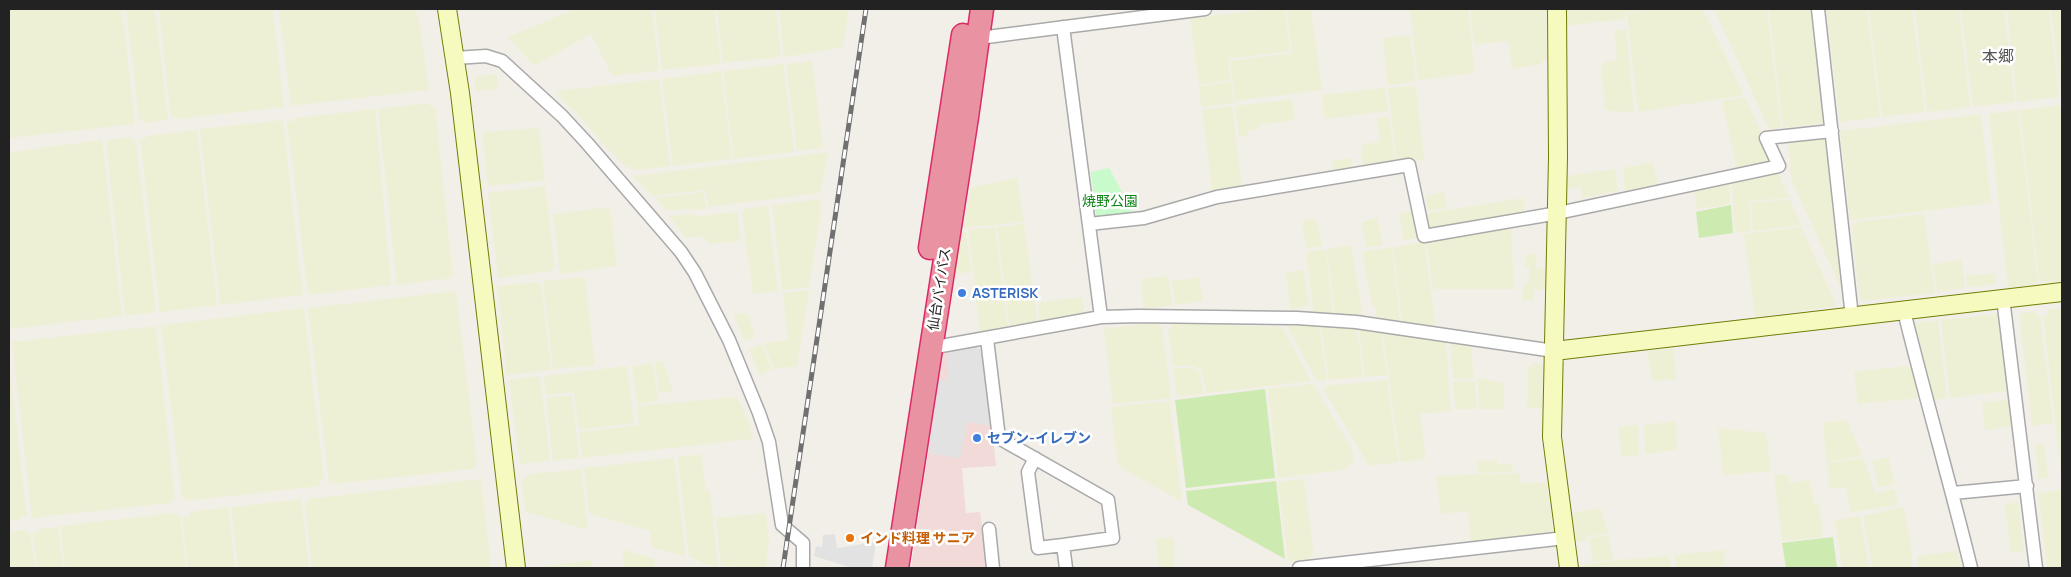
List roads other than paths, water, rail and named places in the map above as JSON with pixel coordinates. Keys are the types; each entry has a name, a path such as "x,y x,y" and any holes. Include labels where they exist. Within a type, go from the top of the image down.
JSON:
{"highway":[{"name":"仙台バイパス","path":"897,568 930,348 970,36 967,9"},
{"name":"仙台バイパス","path":"883,568 970,36 982,9"}],"street":[{"path":"447,9 455,58 516,568"},
{"path":"970,36 1064,27 1205,9"},
{"path":"1557,9 1558,213 1552,437 1569,568"},
{"path":"1818,9 1852,317"},
{"path":"1064,27 1102,317"},
{"path":"455,58 486,56 502,61 562,116 681,252 695,274 729,340 759,413 769,442 782,525 803,543 803,568"},
{"path":"1089,224 1144,218 1217,197 1409,165 1424,236 1558,213 1779,166 1766,138 1832,131"},
{"path":"930,348 1102,317 1221,316 1356,322 1554,351 2062,292"},
{"path":"2003,298 2036,568"},
{"path":"1904,311 1970,568"},
{"path":"987,339 999,438 1035,458 1108,500 1113,538 1038,548 1028,472 1035,458"},
{"path":"1952,494 2027,486"},
{"path":"989,529 993,568"},
{"path":"1299,568 1565,538"},
{"path":"1063,545 1066,568"}],"railway":[{"path":"783,568 866,9"}],"place":[{"name":"ASTERISK","path":"962,293"},
{"name":"セブン-イレブン","path":"977,438"},
{"name":"インド料理 サニア","path":"850,538"}],"district":[{"name":"本郷","path":"1998,56"}],"park label":[{"name":"焼野公園","path":"1110,201"}]}
